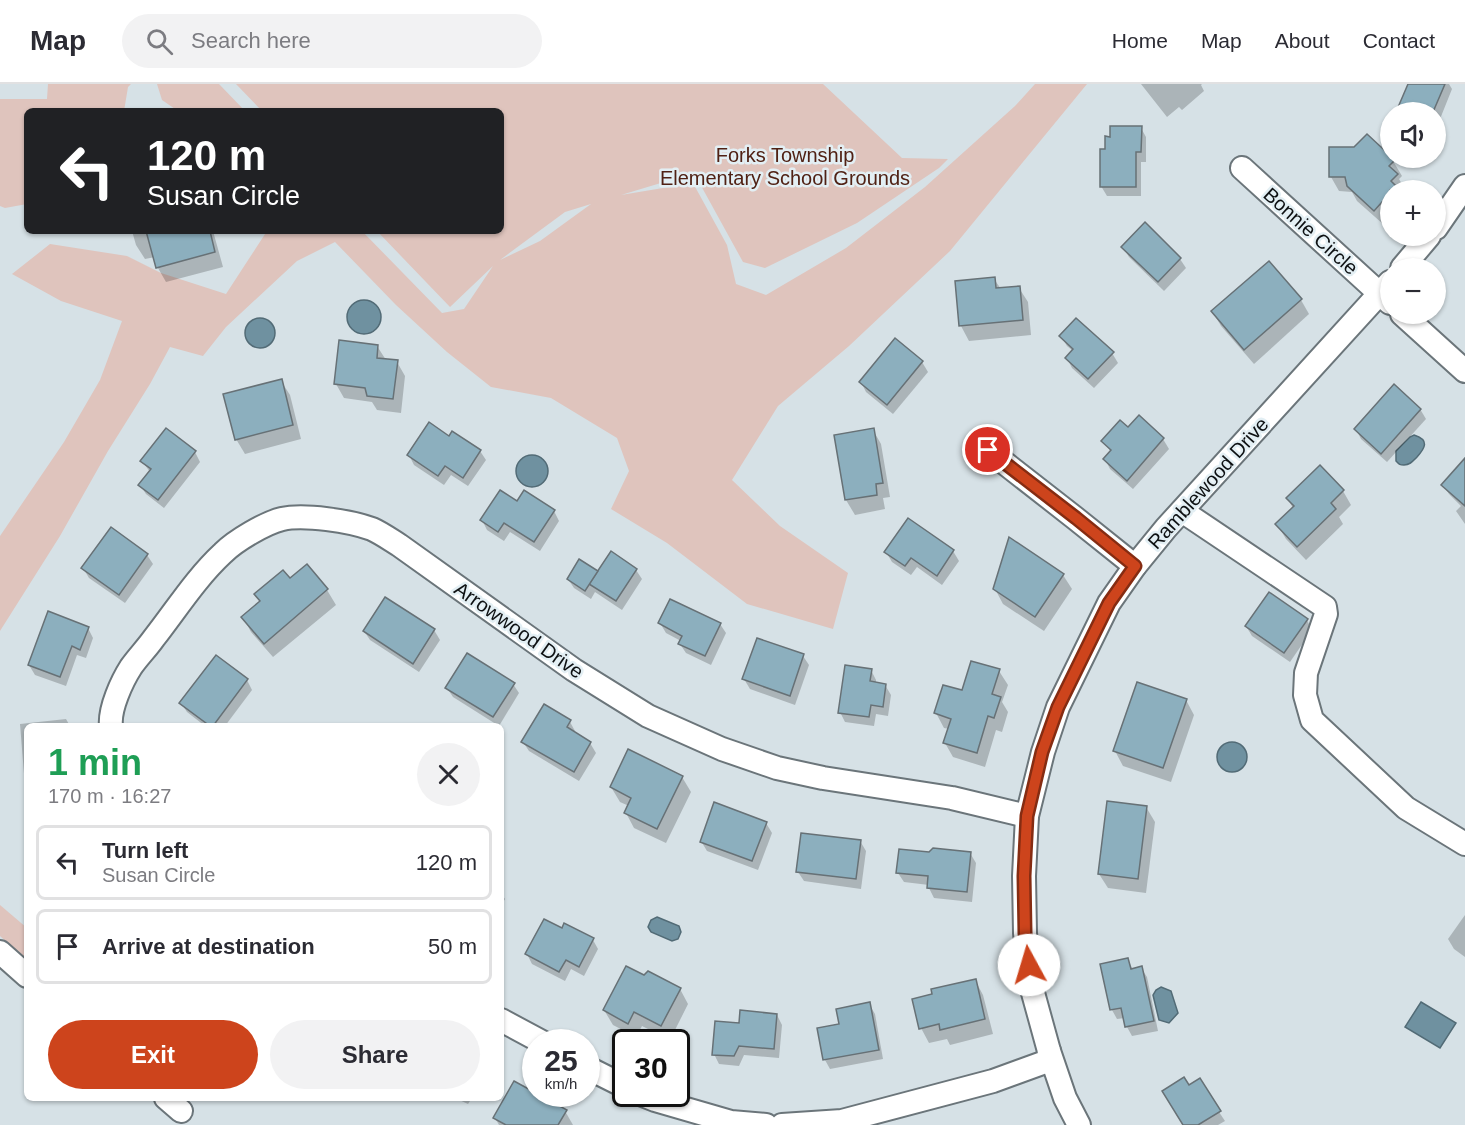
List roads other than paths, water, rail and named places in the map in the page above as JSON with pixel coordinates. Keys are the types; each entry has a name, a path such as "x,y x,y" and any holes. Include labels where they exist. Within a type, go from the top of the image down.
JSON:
{"street":[{"name":"Bonnie Circle","path":"1242,168 1380,287"},
{"path":"1446,214 1465,186"},
{"path":"1410,258 1421,246"},
{"name":"Ramblewood Drive","path":"1079,1125 1065,1098 1049,1051 1030,982 1025,933 1024,876 1027,816 1042,752 1058,707 1109,603 1135,566 1166,528 1292,388 1380,300"},
{"path":"1413,324 1465,371"},
{"path":"988,450 1135,566"},
{"path":"1182,511 1325,608 1326,614 1306,673 1305,695 1312,720 1406,808 1465,844"},
{"name":"Arrowwood Drive","path":"111,723 119,690 131,667 194,585 224,552 261,526 283,519 316,518 346,522 373,530 399,545 574,670 648,716 722,749 777,768 824,778 952,798 1027,816"},
{"path":"0,952 24,973"},
{"path":"504,1022 522,1031"},
{"path":"782,1125 842,1121 940,1096 993,1081 1048,1061 1049,1051"},
{"path":"678,1107 730,1123 766,1125"}],"water":[{"path":"364,300 376,305 381,317 376,329 364,334 352,329 347,317 352,305"},
{"path":"260,318 271,322 275,333 271,344 260,348 249,344 245,333 249,322"},
{"path":"1414,435 1422,439 1424,447 1411,462 1400,465 1396,461 1396,451"},
{"path":"532,455 543,460 548,471 543,482 532,487 521,482 516,471 521,460"},
{"path":"1232,742 1243,746 1247,757 1243,768 1232,772 1221,768 1217,757 1221,746"},
{"path":"657,917 679,926 681,932 678,939 672,941 651,932 648,927 651,920"},
{"path":"1161,987 1171,991 1178,1013 1169,1023 1159,1020 1153,995"},
{"path":"1421,1002 1456,1023 1440,1048 1405,1027"}],"park label":[{"name":"Forks Township Elementary School Grounds","path":"785,166"}]}
